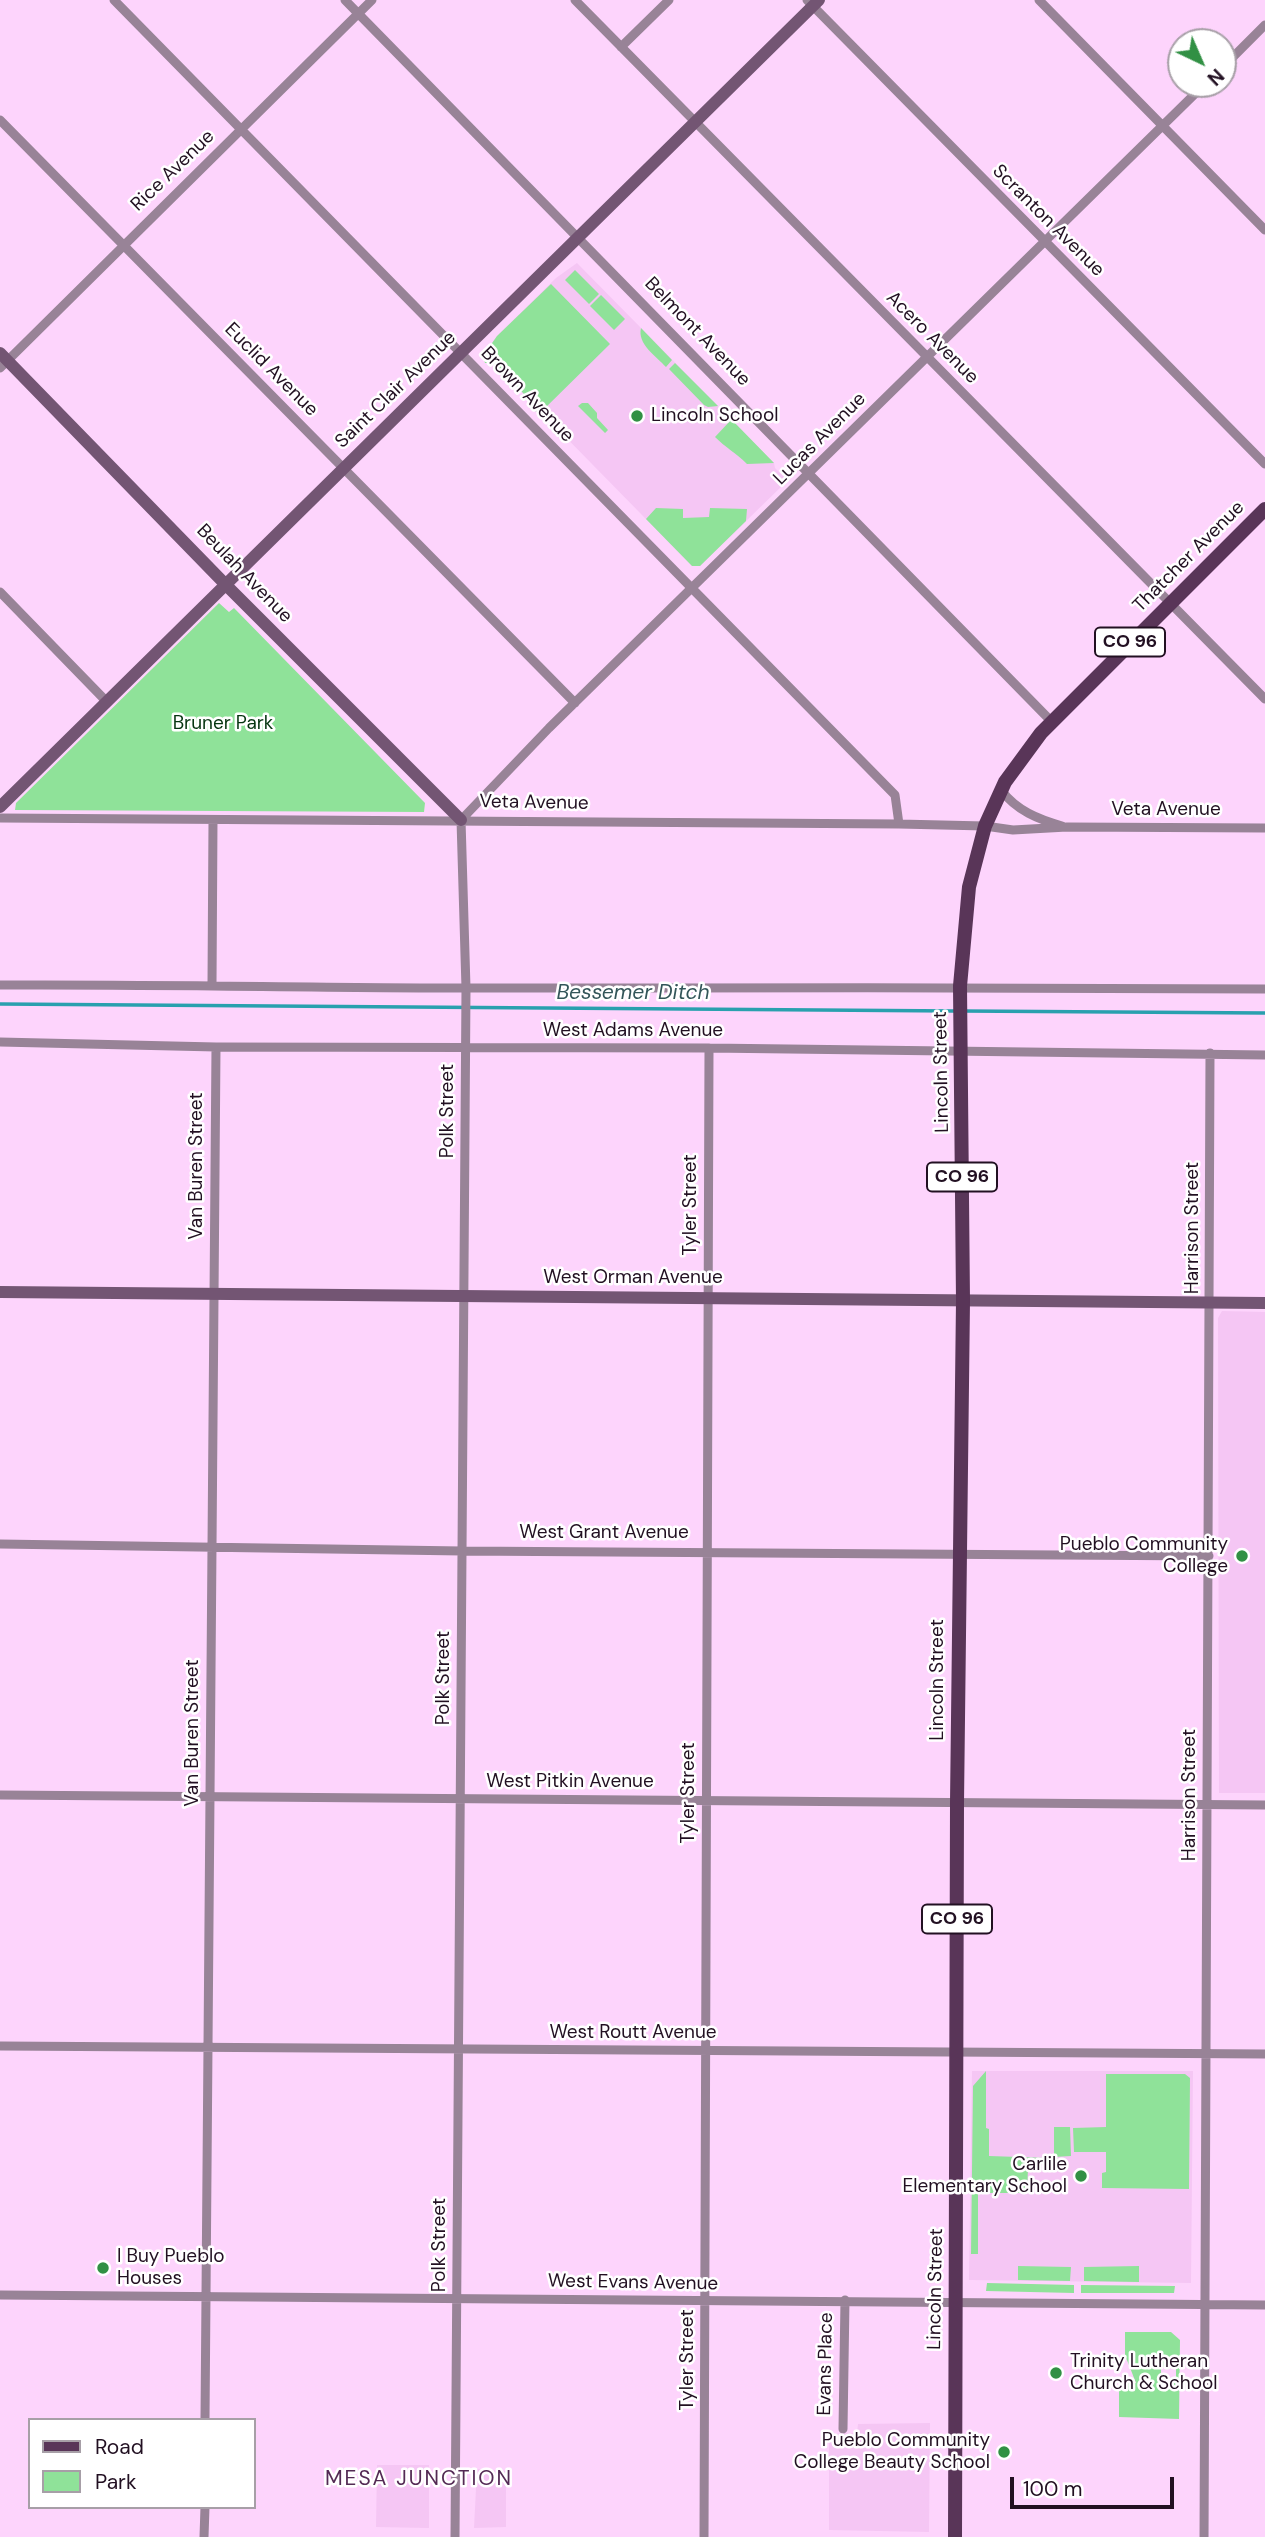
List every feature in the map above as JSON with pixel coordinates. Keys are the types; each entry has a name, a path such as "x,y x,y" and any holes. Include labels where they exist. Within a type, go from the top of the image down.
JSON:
{"main road":[{"name":"Thatcher Avenue","path":"985,826 1012,770 1051,720 1265,509"},
{"name":"Lincoln Street","path":"955,2537 957,1802 963,1301 960,994 969,887 985,826"}],"street":[{"name":"Brown Avenue","path":"114,0 895,795 899,824"},
{"name":"Belmont Avenue","path":"345,0 1051,720"},
{"name":"Rice Avenue","path":"3,360 372,0"},
{"name":"Acero Avenue","path":"575,0 1265,699"},
{"path":"621,47 669,0"},
{"path":"1039,0 1265,230"},
{"name":"Saint Clair Avenue","path":"0,807 813,2"},
{"name":"Scranton Avenue","path":"813,2 1044,243 1265,464"},
{"path":"1237,53 1265,25"},
{"name":"Lucas Avenue","path":"461,820 525,752 1191,98"},
{"name":"Euclid Avenue","path":"0,120 576,703"},
{"name":"Beulah Avenue","path":"3,360 461,820"},
{"path":"0,592 107,702"},
{"name":"Veta Avenue","path":"1001,790 1010,802 1021,810 1067,827"},
{"name":"Veta Avenue","path":"0,818 899,824 985,826 1022,830 1067,827 1265,828"},
{"path":"212,984 213,820"},
{"name":"Polk Street","path":"455,2537 466,1048 461,820"},
{"path":"0,985 212,984 960,994 1265,989"},
{"name":"West Adams Avenue","path":"0,1042 216,1047 466,1048 962,1045 1265,1055"},
{"name":"Van Buren Street","path":"205,2418 216,1047"},
{"name":"Tyler Street","path":"705,2537 709,1048"},
{"name":"Harrison Street","path":"1204,2537 1210,1053"},
{"name":"West Orman Avenue","path":"0,1292 1265,1304"},
{"name":"West Grant Avenue","path":"0,1544 462,1551 1209,1556"},
{"name":"West Pitkin Avenue","path":"0,1795 1265,1805"},
{"name":"West Routt Avenue","path":"0,2046 1265,2054"},
{"name":"West Evans Avenue","path":"0,2295 1265,2305"},
{"name":"Evans Place","path":"843,2429 845,2301"},
{"path":"204,2537 205,2509"}],"shaded area":[{"name":"Lincoln School","path":"577,263 774,463 775,468 785,478 785,483 700,566 692,566 541,412 530,408 531,401 493,363 483,360 497,336 556,278"},
{"name":"Pueblo Community College","path":"1222,1311 1265,1312 1265,1793 1219,1793 1218,1318"},
{"name":"Carlile Elementary School","path":"972,2071 1193,2071 1191,2283 969,2280"},
{"path":"930,2423 929,2532 829,2530 829,2434 857,2433 858,2424"},
{"path":"377,2465 429,2465 429,2528 376,2527"},
{"path":"477,2469 506,2471 506,2527 474,2528"}],"green space":[{"path":"575,270 599,294 589,304 565,280"},
{"path":"551,284 610,344 541,412 530,408 531,401 493,363 485,363 483,356 497,336"},
{"path":"601,295 625,319 614,330 590,306"},
{"path":"641,328 672,360 666,367 645,344"},
{"path":"675,363 718,406 704,405 669,369"},
{"path":"588,403 597,413 597,418 608,430 605,433 578,406"},
{"path":"730,421 774,463 747,464 715,437"},
{"path":"656,508 683,509 683,518 709,517 710,508 747,509 746,521 700,566 692,566 646,519"},
{"name":"Bruner Park","path":"219,603 229,612 234,608 425,803 424,812 15,810 16,803"},
{"path":"986,2071 989,2156 1049,2158 1049,2163 1034,2163 1028,2168 1027,2193 978,2193 978,2254 971,2254 973,2086"},
{"path":"1106,2074 1185,2074 1190,2078 1189,2189 1102,2188 1102,2173 1106,2172 1106,2152 1074,2152 1073,2128 1106,2127"},
{"path":"1054,2127 1070,2127 1071,2156 1054,2157"},
{"path":"1018,2266 1071,2267 1070,2281 1018,2280"},
{"path":"1139,2266 1139,2282 1084,2281 1084,2267"},
{"path":"987,2283 1074,2285 1074,2293 986,2291"},
{"path":"1081,2285 1175,2286 1174,2293 1081,2293"},
{"path":"1125,2332 1171,2332 1180,2340 1179,2419 1119,2417 1119,2383 1136,2383 1125,2355","holes":["1176,2366 1176,2382 1161,2382 1161,2367"]}],"waterway":[{"name":"Bessemer Ditch","path":"0,1004 955,1011"},
{"name":"Bessemer Ditch","path":"963,1011 1265,1013"}],"place":[{"name":"Lincoln School","path":"637,416"},
{"name":"Pueblo Community College","path":"1242,1556"},
{"name":"Carlile Elementary School","path":"1081,2176"},
{"name":"I Buy Pueblo Houses","path":"103,2268"},
{"name":"Trinity Lutheran Church & School","path":"1056,2373"},
{"name":"Pueblo Community College Beauty School","path":"1004,2452"}],"district":[{"name":"MESA JUNCTION","path":"419,2479"}]}
